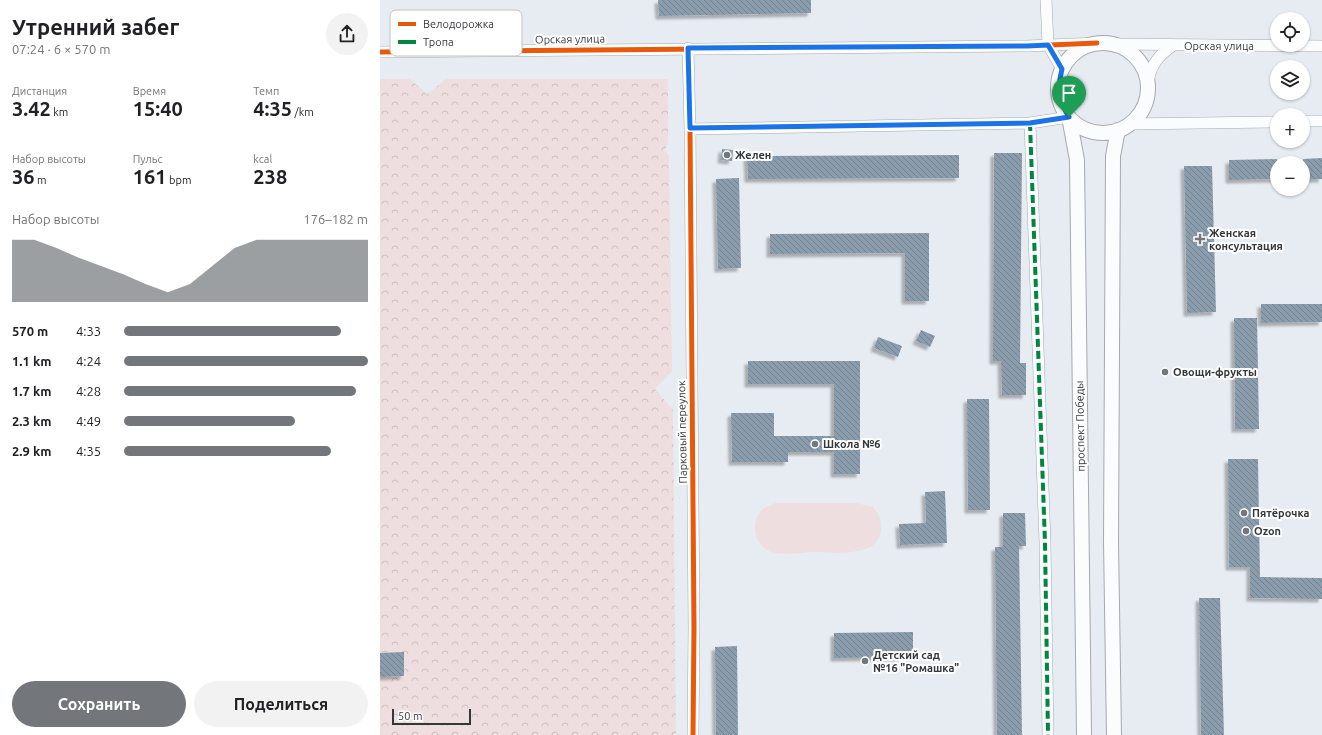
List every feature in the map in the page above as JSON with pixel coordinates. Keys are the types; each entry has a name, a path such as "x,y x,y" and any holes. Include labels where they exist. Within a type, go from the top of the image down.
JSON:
{"main road":[{"path":"1097,43 1115,44 1124,48 1137,58 1146,73 1148,82 1145,104 1139,115 1124,127 1097,132 1087,129 1069,117 1059,94 1059,82 1062,69 1067,61 1076,52 1088,45 1097,43"},
{"name":"проспект Победы","path":"1069,117 1076,160 1084,735"},
{"path":"1114,735 1111,541 1113,156 1124,127"}],"street":[{"path":"1046,0 1048,45 1062,69"},
{"name":"Орская улица","path":"522,50 1027,46 1097,43"},
{"name":"Орская улица","path":"1115,44 1172,46 1322,46"},
{"path":"1148,82 1150,70 1155,60 1172,46"},
{"path":"688,48 690,128 1030,123 1069,117"},
{"name":"Орская улица","path":"380,52 390,52"},
{"path":"1310,121 1322,121"},
{"path":"1124,127 1270,122"},
{"path":"1030,123 1045,543 1048,735"},
{"name":"Парковый переулок","path":"690,128 694,627 693,735"}],"green space":[{"path":"380,79 410,79 427,94 446,79 668,79 668,142 665,150 669,156 672,371 655,389 673,410 676,735 380,735"},
{"path":"775,503 856,503 873,507 881,522 879,538 873,545 854,552 779,554 768,551 759,542 756,536 755,522 762,510"}],"building":[{"path":"658,0 811,0 811,13 659,16"},
{"name":"Желен","path":"722,149 733,150 732,161 721,160"},
{"path":"994,153 1022,153 1020,363 1026,363 1026,395 1002,395 1001,361 993,361"},
{"path":"959,155 959,178 748,179 747,156"},
{"path":"1322,158 1322,179 1310,179 1310,159"},
{"path":"1270,159 1270,179 1229,180 1229,160"},
{"name":"Женская консультация","path":"1184,166 1212,166 1216,312 1187,313"},
{"path":"739,178 741,268 718,269 716,179"},
{"path":"929,233 929,301 905,301 905,253 770,254 770,234"},
{"path":"1261,304 1322,304 1322,322 1261,323"},
{"path":"1234,318 1257,318 1259,429 1235,429"},
{"path":"921,330 935,336 930,347 916,341"},
{"path":"878,337 902,346 898,357 874,348"},
{"path":"748,361 860,361 860,474 834,474 834,452 788,452 788,462 732,462 731,413 774,413 774,436 834,436 834,384 748,384"},
{"path":"967,399 989,399 990,510 968,510"},
{"name":"Пятёрочка","path":"1228,459 1258,459 1260,577 1322,578 1322,599 1250,598 1250,567 1229,567"},
{"path":"945,491 947,543 900,545 899,524 926,523 925,492"},
{"path":"1003,513 1025,513 1026,546 1019,546 1022,735 997,735 995,547 1003,547"},
{"path":"1199,598 1220,598 1224,735 1201,735"},
{"path":"913,632 913,657 834,658 834,633"},
{"path":"737,646 738,735 716,735 715,647"},
{"path":"404,652 404,676 380,677 380,653"}],"marked path":[{"path":"1030,123 1045,543 1048,735"}],"cycle path":[{"path":"522,51 1027,46 1097,43"},
{"path":"688,48 694,627 693,735"},
{"path":"380,52 390,52"}],"place":[{"name":"Желен","path":"727,155"},
{"name":"Женская консультация","path":"1200,239"},
{"name":"Овощи-фрукты","path":"1165,372"},
{"name":"Школа №6","path":"815,444"},
{"name":"Пятёрочка","path":"1244,513"},
{"name":"Ozon","path":"1246,531"},
{"name":"Детский сад №16 \"Ромашка\"","path":"865,661"}],"route":[{"path":"1048,45 1062,69 1059,82 1059,94 1069,117 1030,123 690,128 688,48 1048,45"}]}
